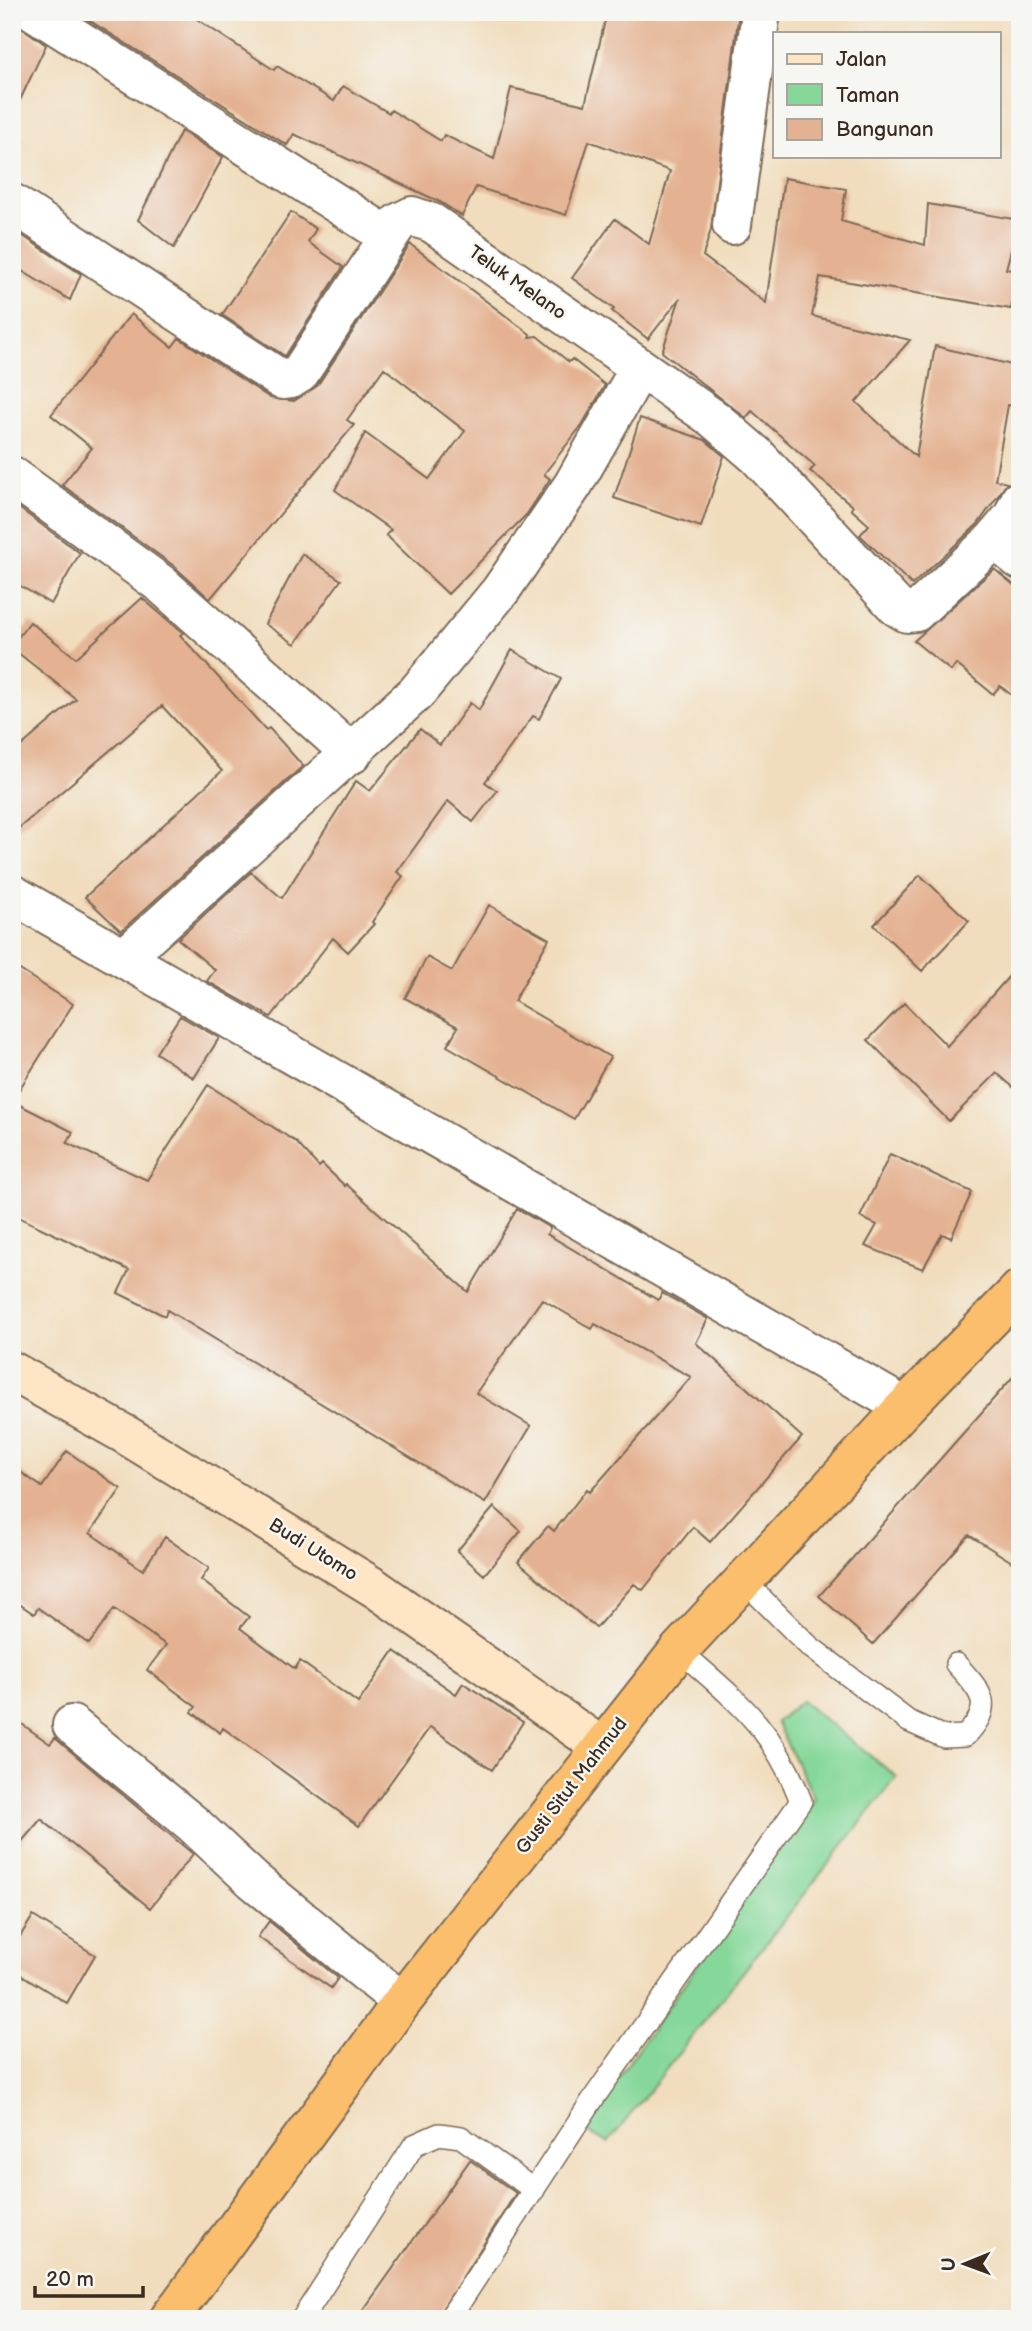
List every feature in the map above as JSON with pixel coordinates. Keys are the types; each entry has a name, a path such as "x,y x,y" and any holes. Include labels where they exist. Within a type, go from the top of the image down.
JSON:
{"highway":[{"name":"Gusti Situt Mahmud","path":"169,2319 402,2002 679,1650 905,1406 1020,1289"}],"street":[{"path":"35,12 388,236"},
{"path":"732,225 761,12"},
{"name":"Teluk Melano","path":"12,203 282,380 299,374 388,236 398,223 412,216 432,223 714,419 757,456 897,607 907,613 916,612 1007,549"},
{"path":"124,958 352,754 417,692 501,590 573,485 639,369"},
{"path":"12,476 161,584 352,754"},
{"path":"1007,549 1013,516 1020,500"},
{"path":"12,894 905,1406"},
{"name":"Budi Utomo","path":"12,1371 126,1435 375,1588 602,1747"},
{"path":"72,1725 193,1824 253,1880 402,2002"}],"lane":[{"path":"744,1581 810,1646 842,1672 908,1721 944,1737 965,1736 976,1725 984,1709 984,1699 956,1664"},
{"path":"449,2319 593,2099 801,1801 788,1765 762,1726 679,1650"},
{"path":"302,2319 414,2145 439,2134 461,2137 534,2189"}],"green space":[{"path":"801,1701 897,1777 608,2143 582,2129 814,1799 776,1722"}],"building":[{"path":"76,12 186,12 274,70 277,66 334,101 343,86 389,113 391,110 441,141 444,135 494,159 511,88 585,105 607,12 739,12 711,229 703,256 766,303 784,178 846,189 841,221 925,245 928,204 1019,220 1006,269 1018,271 1011,309 820,277 812,316 910,340 856,402 916,457 935,346 1020,367 1020,407 1008,405 995,480 1007,483 978,524 912,585 860,535 869,525 851,509 853,506 810,471 815,466 752,411 746,418 662,352 680,298 648,339 612,311 614,309 572,278 615,219 649,244 670,171 589,141 566,215 476,187 462,216 440,202 294,134 287,145"},
{"path":"17,24 46,45 12,117 12,32"},
{"path":"181,131 223,157 174,248 138,220"},
{"path":"291,212 316,229 308,242 343,267 285,356 222,315"},
{"path":"12,229 81,274 70,300 12,265"},
{"path":"410,244 530,334 529,337 537,336 569,362 572,359 605,385 582,425 544,474 550,479 527,514 448,594 386,535 391,530 335,490 365,433 429,479 465,431 384,368 347,420 354,425 210,599 174,566 62,485 92,448 51,415 131,314 172,347 179,338 270,398 294,401 317,386"},
{"path":"640,418 705,440 724,456 701,527 614,498"},
{"path":"12,503 80,553 51,604 12,581"},
{"path":"302,554 341,580 295,644 265,624"},
{"path":"994,569 1020,590 1020,702 1000,686 993,694 956,664 951,671 914,641"},
{"path":"142,598 183,633 180,635 266,730 269,728 303,766 121,931 85,897 222,771 162,706 12,834 12,754 76,699 12,648 12,645 30,622 76,658"},
{"path":"512,650 561,679 539,719 533,716 485,782 497,791 473,822 448,801 397,872 403,876 372,922 374,924 348,952 333,938 271,1017 207,981 215,970 178,939 251,872 282,898 356,781 370,791 420,729 440,745 470,703 479,710"},
{"path":"920,875 969,921 922,971 874,925"},
{"path":"489,905 549,939 514,1001 610,1057 574,1119 447,1046 458,1027 405,998 427,957 452,971"},
{"path":"1020,964 1020,1093 997,1073 949,1121 868,1040 904,1003 947,1046"},
{"path":"12,965 73,1004 12,1101"},
{"path":"180,1016 219,1038 194,1078 156,1053"},
{"path":"208,1085 296,1142 319,1167 322,1164 345,1186 346,1184 468,1292 517,1209 550,1228 547,1234 658,1300 662,1293 708,1319 696,1343 802,1437 710,1542 693,1527 643,1590 634,1584 596,1628 518,1562 548,1526 554,1531 587,1489 590,1492 691,1377 595,1324 592,1329 542,1299 476,1393 531,1426 485,1503 167,1310 165,1316 118,1293 129,1270 12,1214 12,1101 73,1132 67,1143 147,1180"},
{"path":"890,1154 972,1192 951,1238 942,1234 923,1269 865,1246 877,1225 860,1217"},
{"path":"1020,1369 1020,1567 969,1535 873,1644 819,1596"},
{"path":"67,1451 121,1489 90,1533 143,1570 165,1537 209,1568 201,1580 249,1617 240,1628 295,1669 300,1661 358,1703 394,1651 456,1694 463,1683 523,1722 492,1770 430,1727 359,1826 223,1728 220,1733 192,1712 196,1707 147,1670 166,1645 114,1609 89,1644 38,1608 34,1614 12,1599 12,1466 42,1487"},
{"path":"494,1507 521,1531 484,1575 457,1551"},
{"path":"12,1717 50,1744 55,1738 193,1854 150,1908 41,1819 12,1853"},
{"path":"33,1916 95,1955 67,2003 12,1969 12,1949"},
{"path":"269,1921 338,1978 331,1988 258,1937"},
{"path":"470,2160 516,2193 436,2319 357,2319"}]}
